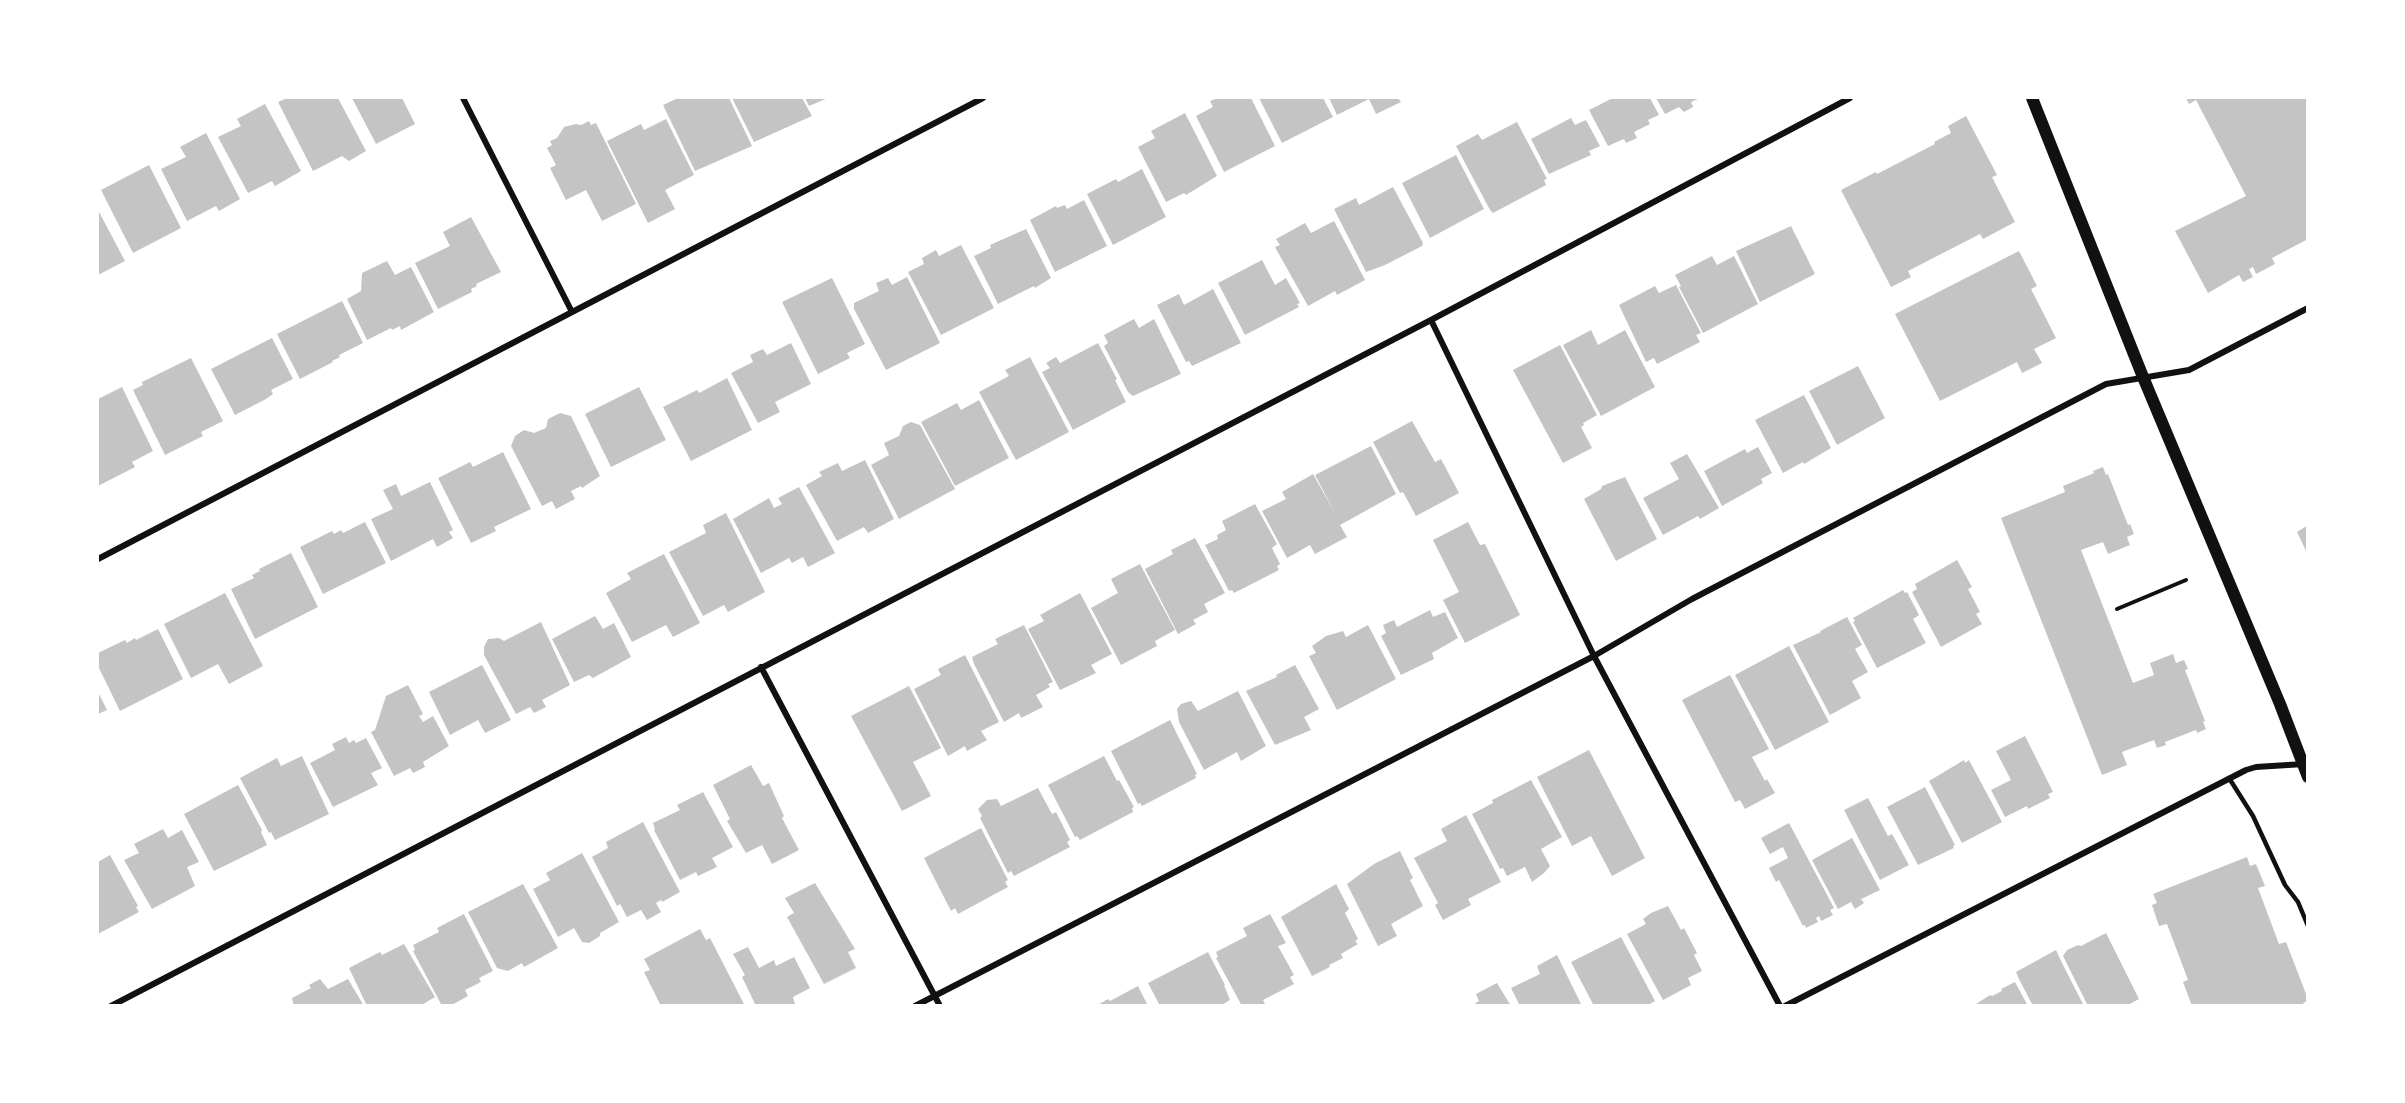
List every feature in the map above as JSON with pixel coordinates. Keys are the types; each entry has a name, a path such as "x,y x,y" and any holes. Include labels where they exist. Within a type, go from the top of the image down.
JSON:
{"main road":[{"path":"2032,98 2143,377 2305,764 2307,777"}],"street":[{"path":"463,98 572,312"},
{"path":"98,560 983,98"},
{"path":"111,1005 1431,320 1850,98"},
{"path":"915,1005 1594,656 1692,599 2106,384 2189,370 2307,308"},
{"path":"1431,320 1594,656 1780,1005"},
{"path":"761,667 940,1005"},
{"path":"1785,1005 2229,778 2256,767 2305,764"}],"lane":[{"path":"2229,778 2253,816 2285,885 2298,902 2307,926"}],"path":[{"path":"2117,609 2186,580"}],"building":[{"path":"287,98 338,98 366,151 349,161 342,156 313,171 278,102"},
{"path":"352,98 402,98 415,124 376,144"},
{"path":"678,98 729,98 752,146 695,171 663,105"},
{"path":"732,98 802,98 812,116 754,142"},
{"path":"805,98 828,98 809,106"},
{"path":"1218,98 1251,98 1275,146 1224,172 1196,116 1213,107 1210,101"},
{"path":"1259,98 1323,98 1333,117 1282,143"},
{"path":"1329,98 1398,98 1401,102 1376,114 1369,99 1337,115"},
{"path":"1613,98 1650,98 1659,115 1648,120 1650,124 1634,132 1637,138 1626,143 1624,139 1608,146 1589,110"},
{"path":"1656,98 1700,98 1691,102 1693,107 1684,112 1679,107 1665,114"},
{"path":"2186,98 2308,98 2308,239 2272,258 2275,264 2256,274 2253,267 2249,269 2253,277 2243,282 2239,275 2208,293 2175,231 2246,196 2196,100 2189,104"},
{"path":"265,104 301,171 275,186 272,181 248,193 218,137 241,126 237,119"},
{"path":"1185,113 1217,176 1186,195 1184,193 1166,202 1138,147 1155,138 1151,131"},
{"path":"1966,116 1997,175 1992,177 2015,222 1983,239 1980,234 1908,271 1911,277 1891,287 1841,190 1935,144 1934,142 1951,133 1948,126"},
{"path":"1571,118 1575,125 1586,120 1600,146 1589,151 1591,155 1549,174 1531,139"},
{"path":"666,119 694,175 665,190 675,209 648,223 607,141 641,124 644,130"},
{"path":"589,121 591,125 596,123 636,204 602,221 586,190 566,200 550,168 556,165 547,148 552,145 550,141 557,138 564,127 581,125"},
{"path":"1517,122 1547,179 1544,180 1546,185 1493,213 1456,146 1478,134 1482,140"},
{"path":"206,133 240,199 219,211 216,206 187,221 161,169 186,157 180,147"},
{"path":"1456,155 1484,209 1430,238 1402,183"},
{"path":"149,165 181,228 133,253 101,190"},
{"path":"1142,169 1166,217 1113,245 1087,194 1116,179 1118,182"},
{"path":"1393,187 1423,243 1422,246 1385,265 1366,272 1334,209 1356,198 1359,205"},
{"path":"1084,200 1107,246 1055,272 1030,220 1056,206 1057,208 1065,205 1067,209"},
{"path":"98,210 125,261 98,275"},
{"path":"471,217 501,272 476,284 477,286 471,289 472,292 438,309 415,263 450,246 443,232"},
{"path":"1334,221 1365,280 1337,295 1335,291 1308,306 1275,247 1280,245 1276,239 1305,223 1311,233"},
{"path":"1791,226 1815,274 1760,302 1736,251"},
{"path":"1026,229 1051,278 1035,288 1034,286 998,304 974,256 991,248 990,245"},
{"path":"961,245 994,308 941,335 908,272 924,264 922,258 936,250 939,256"},
{"path":"2019,251 2037,286 2031,289 2056,338 2034,349 2042,363 2022,373 2017,362 1940,401 1895,314"},
{"path":"1712,256 1717,265 1734,256 1758,304 1703,333 1675,275"},
{"path":"1262,260 1275,285 1286,278 1300,303 1297,304 1299,307 1245,335 1218,283"},
{"path":"387,261 395,275 411,267 434,312 401,330 400,326 392,330 391,328 367,340 347,299 361,291 362,273"},
{"path":"907,277 940,343 886,370 854,309 854,303 879,291 876,283 888,278 892,285"},
{"path":"832,278 865,344 847,353 850,358 818,374 782,302"},
{"path":"1676,285 1701,333 1696,335 1700,342 1657,364 1654,358 1646,362 1619,305 1655,286 1659,293"},
{"path":"1213,289 1241,343 1192,366 1189,361 1186,362 1157,305 1179,294 1184,305"},
{"path":"342,301 363,343 300,379 277,334"},
{"path":"1134,319 1139,328 1154,319 1181,374 1133,396 1128,392 1104,346 1108,343 1104,335"},
{"path":"1591,330 1598,345 1625,330 1655,387 1601,416 1563,345"},
{"path":"272,338 293,379 271,390 273,394 266,399 235,415 211,369"},
{"path":"791,343 811,384 775,402 780,412 758,423 731,373 753,362 750,355 763,349 767,355"},
{"path":"1098,343 1126,402 1073,430 1042,372 1050,368 1046,363 1056,357 1060,363"},
{"path":"1560,345 1597,415 1583,423 1581,427 1592,448 1563,463 1513,370"},
{"path":"1030,357 1069,432 1016,460 979,392 1009,376 1005,370"},
{"path":"191,358 223,421 201,432 203,436 165,455 133,390 143,385 142,382"},
{"path":"1858,366 1885,418 1837,445 1809,391"},
{"path":"727,378 752,430 691,461 663,407 697,390 699,393"},
{"path":"122,387 153,451 132,462 135,467 98,486 98,399"},
{"path":"639,387 666,440 611,467 585,414"},
{"path":"1804,395 1831,448 1783,473 1755,420"},
{"path":"979,400 1009,458 955,486 921,422 957,403 961,410"},
{"path":"560,413 571,416 600,476 582,488 581,486 571,491 575,499 556,509 552,501 542,506 511,446 515,436 524,430 534,433 546,428 548,419"},
{"path":"1412,421 1435,462 1441,459 1459,493 1416,516 1403,492 1400,493 1373,442"},
{"path":"911,422 920,425 955,489 899,519 871,465 889,455 884,443 899,436 903,426"},
{"path":"1371,446 1396,494 1340,525 1347,537 1315,554 1310,545 1287,558 1262,511 1286,499 1282,492 1313,474 1335,513 1315,475"},
{"path":"1758,447 1772,473 1761,479 1763,483 1722,506 1704,471 1745,449 1747,453"},
{"path":"503,452 531,509 494,527 496,531 471,543 438,478 470,462 473,467"},
{"path":"1687,454 1719,508 1700,519 1698,516 1663,535 1643,498 1679,479 1670,463"},
{"path":"865,460 894,519 868,533 864,527 837,541 806,485 822,476 819,472 838,463 842,471"},
{"path":"2103,467 2134,534 2127,537 2130,545 2108,554 2103,542 2081,550 2133,683 2154,675 2150,663 2173,654 2176,663 2184,660 2188,669 2185,670 2206,729 2197,733 2196,730 2165,742 2166,745 2157,748 2154,740 2122,752 2127,765 2102,775 2001,518 2065,492 2063,486"},
{"path":"1625,477 1657,539 1616,561 1584,499 1601,489 1602,486"},
{"path":"430,482 453,530 449,532 453,538 437,547 433,539 391,561 371,519 393,509 383,490 396,484 401,496"},
{"path":"799,487 835,553 808,567 803,557 792,563 789,558 761,573 733,519 769,498 774,508 782,504 778,498"},
{"path":"1255,504 1277,544 1272,548 1280,564 1277,566 1279,570 1234,593 1232,590 1229,591 1205,545 1218,539 1217,535 1226,530 1222,521"},
{"path":"726,513 765,592 728,612 724,605 703,616 669,552 706,533 703,525"},
{"path":"365,522 386,563 323,594 300,547 332,531 334,534 341,530 343,533"},
{"path":"1468,522 1480,545 1485,544 1520,615 1465,643 1443,600 1459,592 1433,540"},
{"path":"2308,525 2308,555 2297,532"},
{"path":"1195,538 1225,593 1204,604 1208,612 1193,620 1196,624 1178,634 1145,569 1173,554 1171,550"},
{"path":"291,553 318,607 255,639 231,589 254,578 252,575 260,571 259,569"},
{"path":"664,554 700,623 673,637 666,625 632,642 606,593 631,579 627,573"},
{"path":"1957,560 1972,587 1968,589 1980,612 1976,614 1982,624 1941,647 1912,592 1917,589 1915,584"},
{"path":"1140,564 1175,630 1155,641 1157,646 1121,665 1091,608 1118,593 1111,579"},
{"path":"1903,590 1907,592 1919,615 1913,619 1926,643 1877,668 1853,618"},
{"path":"225,593 263,666 229,684 218,664 191,678 164,624"},
{"path":"1080,593 1112,654 1091,665 1096,673 1060,690 1028,629 1044,621 1040,615"},
{"path":"1430,610 1433,617 1445,612 1458,638 1432,653 1434,659 1401,675 1381,636 1386,633 1383,625 1394,620 1397,627"},
{"path":"595,616 603,629 614,623 631,657 593,678 589,675 574,682 552,639"},
{"path":"1847,617 1862,645 1855,649 1868,672 1852,681 1861,698 1830,715 1793,645"},
{"path":"541,622 570,685 542,700 546,707 534,713 530,707 516,714 484,655 484,647 488,639 499,638 504,641"},
{"path":"1024,625 1053,682 1048,684 1050,687 1036,695 1043,707 1021,718 1019,713 1004,722 972,657 998,644 995,639"},
{"path":"1368,625 1396,679 1337,710 1309,656 1316,653 1312,646 1326,636 1343,631 1346,637"},
{"path":"158,629 183,679 120,711 98,666 98,653 125,640 127,643 135,638 136,640"},
{"path":"1789,646 1829,722 1775,750 1735,675"},
{"path":"965,655 999,722 981,731 987,740 967,751 965,746 948,756 914,689 941,675 938,669"},
{"path":"482,665 511,720 485,733 478,720 450,735 429,692"},
{"path":"1295,665 1319,709 1304,717 1311,730 1275,745 1246,691 1277,677 1276,675"},
{"path":"1730,675 1769,749 1752,757 1765,781 1767,779 1775,793 1745,809 1740,800 1735,802 1682,700"},
{"path":"408,685 423,714 419,716 423,722 433,716 449,746 423,762 425,767 413,773 410,768 394,776 371,732 375,730 386,696"},
{"path":"909,686 941,748 913,762 931,796 902,811 851,716"},
{"path":"1238,691 1266,746 1241,761 1237,752 1204,770 1179,722 1177,709 1181,704 1191,701 1198,711"},
{"path":"98,692 107,710 98,714"},
{"path":"1170,720 1197,774 1196,778 1142,806 1138,804 1111,751"},
{"path":"2025,736 2053,792 2048,794 2050,798 2005,817 1991,790 2011,780 1996,751"},
{"path":"346,737 349,743 354,740 356,743 366,738 382,768 371,773 378,785 333,807 310,763 335,750 332,744"},
{"path":"1589,750 1645,858 1612,876 1591,836 1572,846 1537,777"},
{"path":"302,756 329,814 275,840 240,778 277,758 281,766"},
{"path":"1104,756 1134,807 1133,812 1080,840 1077,836 1075,837 1048,785"},
{"path":"1964,760 1965,763 1969,760 2002,822 1962,843 1929,781"},
{"path":"751,765 763,786 769,783 784,816 782,818 799,850 772,864 762,845 746,853 727,821 730,819 713,785"},
{"path":"1531,780 1562,837 1541,849 1550,866 1532,882 1525,867 1507,876 1503,868 1500,869 1472,814 1493,803 1492,800"},
{"path":"238,785 262,830 267,845 214,871 184,814"},
{"path":"1925,787 1955,845 1954,848 1918,865 1887,807"},
{"path":"1038,788 1052,814 1056,812 1070,840 1067,842 1070,847 1014,876 1011,871 1008,873 980,818 982,816 978,809 987,800 997,799 1001,806"},
{"path":"703,792 733,847 712,858 717,867 698,876 696,872 680,880 654,830 653,823 680,810 677,805"},
{"path":"1868,798 1888,836 1892,834 1909,865 1880,880 1844,810"},
{"path":"1466,815 1501,882 1468,899 1471,905 1443,920 1435,905 1438,903 1414,858 1447,841 1441,829"},
{"path":"643,822 680,892 656,903 661,912 647,920 641,910 627,917 620,904 617,906 592,857 608,848 606,842"},
{"path":"1789,823 1834,908 1830,910 1833,915 1821,921 1819,916 1816,918 1818,922 1806,928 1779,880 1776,882 1769,868 1788,858 1783,847 1770,854 1761,838"},
{"path":"981,828 1008,880 1005,882 1008,887 958,914 955,908 951,911 924,858"},
{"path":"163,829 168,838 182,830 199,862 187,867 195,886 152,909 124,860 139,853 134,844"},
{"path":"1852,838 1880,890 1861,899 1864,903 1855,909 1851,902 1838,909 1812,860"},
{"path":"1400,851 1413,878 1410,880 1423,906 1391,924 1397,936 1378,946 1347,884 1374,864"},
{"path":"582,853 619,922 600,933 600,936 589,943 582,942 574,928 558,937 533,889 550,880 546,873"},
{"path":"110,855 138,906 136,907 139,912 98,934 98,862"},
{"path":"2247,857 2250,866 2256,864 2265,886 2258,888 2279,944 2286,942 2308,999 2303,1003 2304,1006 2192,1006 2183,982 2188,980 2167,924 2159,926 2152,905 2157,903 2153,894"},
{"path":"815,883 855,949 848,952 856,968 824,984 787,917 794,913 785,898"},
{"path":"523,884 558,948 524,967 522,963 508,971 497,968 468,912"},
{"path":"1336,884 1349,909 1345,913 1358,939 1355,941 1358,944 1341,954 1343,958 1312,976 1281,917"},
{"path":"1668,906 1681,930 1684,928 1697,953 1694,955 1702,971 1688,978 1691,985 1663,1000 1627,934 1646,924 1643,919 1651,913"},
{"path":"464,914 493,971 479,978 481,982 465,990 468,996 450,1006 442,1006 413,951 415,950 413,945 439,932 437,928"},
{"path":"1270,914 1286,943 1278,946 1294,975 1290,977 1294,984 1263,1000 1266,1006 1242,1006 1216,958 1218,957 1216,952 1247,936 1243,928"},
{"path":"700,929 706,940 710,938 745,1006 661,1006 644,972 650,970 644,959"},
{"path":"2106,933 2139,999 2126,1006 2088,1006 2063,956 2067,950 2081,946"},
{"path":"1621,937 1655,1001 1646,1006 1594,1006 1571,962"},
{"path":"404,944 435,997 420,1006 367,1006 349,968 380,952 382,955"},
{"path":"748,947 759,968 774,960 776,966 794,957 810,988 793,997 795,1004 791,1006 756,1006 742,977 745,975 733,954"},
{"path":"2056,950 2084,1006 2033,1006 2019,979 2016,972"},
{"path":"1208,952 1230,1000 1220,1006 1160,1006 1148,983"},
{"path":"1557,955 1582,1006 1520,1006 1511,988 1540,974 1537,966"},
{"path":"320,979 328,989 348,979 364,1006 294,1006 292,998 311,988 309,985"},
{"path":"2015,982 2028,1006 1973,1006 1990,995 2002,991 2001,989"},
{"path":"1497,983 1511,1006 1471,1006 1479,1001 1476,994"},
{"path":"1138,986 1148,1006 1096,1006 1108,999 1110,1001"}]}
